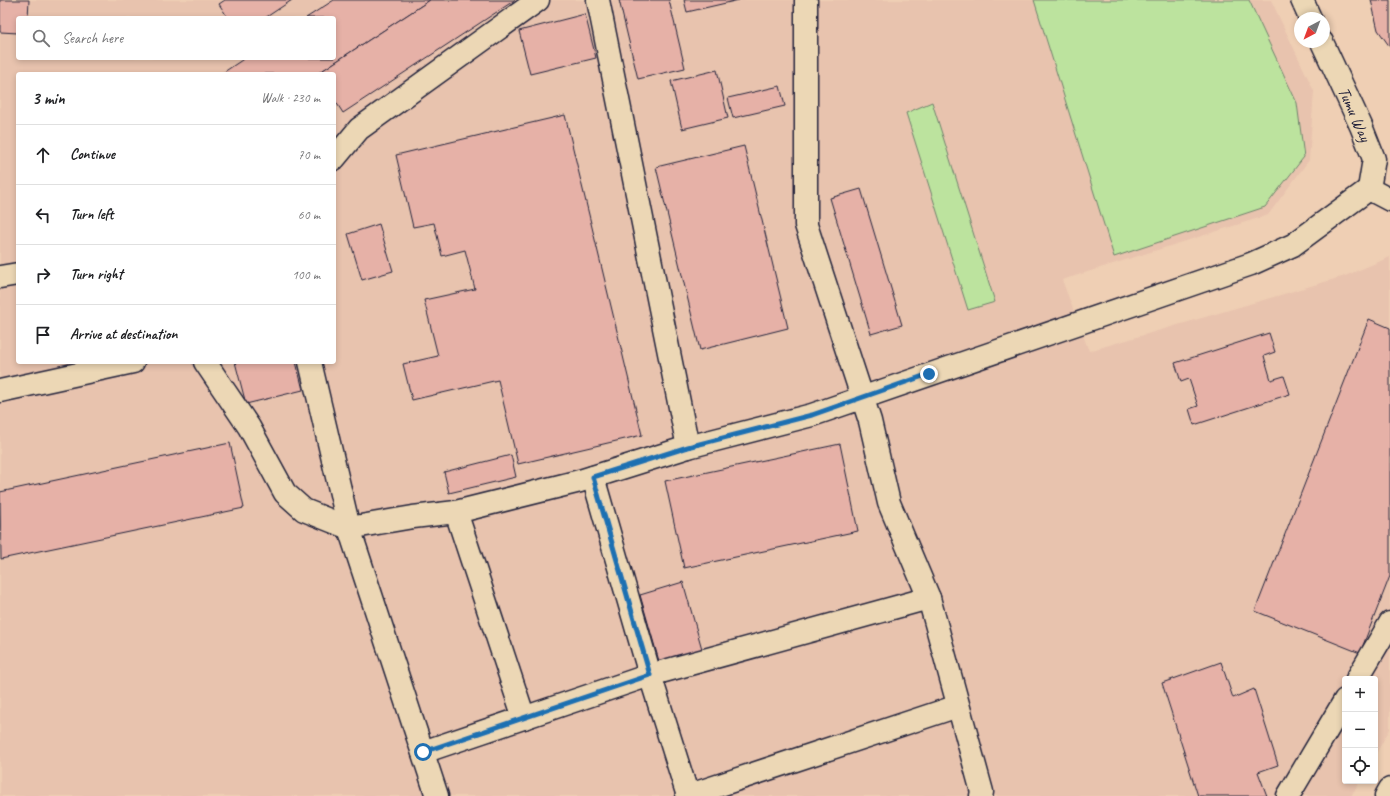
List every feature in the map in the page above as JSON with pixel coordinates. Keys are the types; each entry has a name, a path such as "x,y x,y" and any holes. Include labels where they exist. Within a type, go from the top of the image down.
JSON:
{"main road":[{"path":"336,157 360,129 538,0"},
{"path":"598,0 688,447"},
{"path":"806,0 806,225 870,421 889,503 930,598 982,792 981,796"},
{"path":"1302,0 1307,12"},
{"name":"Tumu Way","path":"1325,48 1361,126 1374,159 1369,189"},
{"path":"206,364 249,427 285,493 304,510 348,528 413,517 456,512 573,483 688,447 812,415 1252,264 1293,245 1369,189 1390,200"},
{"path":"0,277 16,274"},
{"path":"0,391 124,364"},
{"path":"310,364 348,528 437,796"},
{"path":"593,477 650,675 687,796 958,706"},
{"path":"456,512 524,718"},
{"path":"423,752 650,675 930,598"},
{"path":"1359,676 1390,623"},
{"path":"1288,796 1342,705"},
{"path":"1386,796 1390,789"}],"shaded area":[{"path":"0,0 1271,0 1314,91 1309,160 1268,215 1062,280 1089,351 1345,276 1390,257 1390,729 1378,750 1378,676 1342,676 1342,784 1358,784 1351,796 0,796"}],"green space":[{"path":"1034,0 1249,0 1297,103 1304,157 1265,207 1114,257"},
{"path":"932,102 995,302 968,310 906,113"}],"building":[{"path":"0,0 29,0 28,16 16,16 16,33 0,32"},
{"path":"225,0 292,0 268,16 227,16 219,4"},
{"path":"334,0 430,0 320,72 224,72 242,60 336,60 336,16 309,16"},
{"path":"430,0 515,0 343,113 336,102 336,72 320,72"},
{"path":"619,0 669,0 685,68 638,79"},
{"path":"684,0 739,0 687,12"},
{"path":"1371,0 1390,0 1390,47 1378,30"},
{"path":"585,14 596,58 530,74 519,31"},
{"path":"717,70 728,118 682,129 671,81"},
{"path":"780,86 785,106 733,118 728,98"},
{"path":"565,115 642,435 518,464 498,380 412,400 403,364 438,356 424,300 475,289 465,250 442,256 434,223 413,227 396,155"},
{"path":"744,146 788,328 700,350 656,167"},
{"path":"861,189 902,325 871,334 830,198"},
{"path":"379,224 393,271 362,280 348,234"},
{"path":"1369,319 1390,328 1390,576 1360,653 1255,611"},
{"path":"1269,333 1275,352 1264,356 1271,380 1284,376 1290,394 1194,425 1189,409 1198,406 1189,379 1181,382 1175,363"},
{"path":"236,364 296,364 303,390 246,404"},
{"path":"230,443 244,508 1,559 0,492"},
{"path":"840,444 858,531 684,568 665,481"},
{"path":"511,455 516,477 449,493 444,472"},
{"path":"683,582 702,649 659,661 640,595"},
{"path":"1221,662 1233,698 1254,689 1278,765 1258,772 1267,796 1198,796 1162,683"}],"route":[{"path":"423,752 650,675 593,477 688,447 812,415 929,374"}]}
